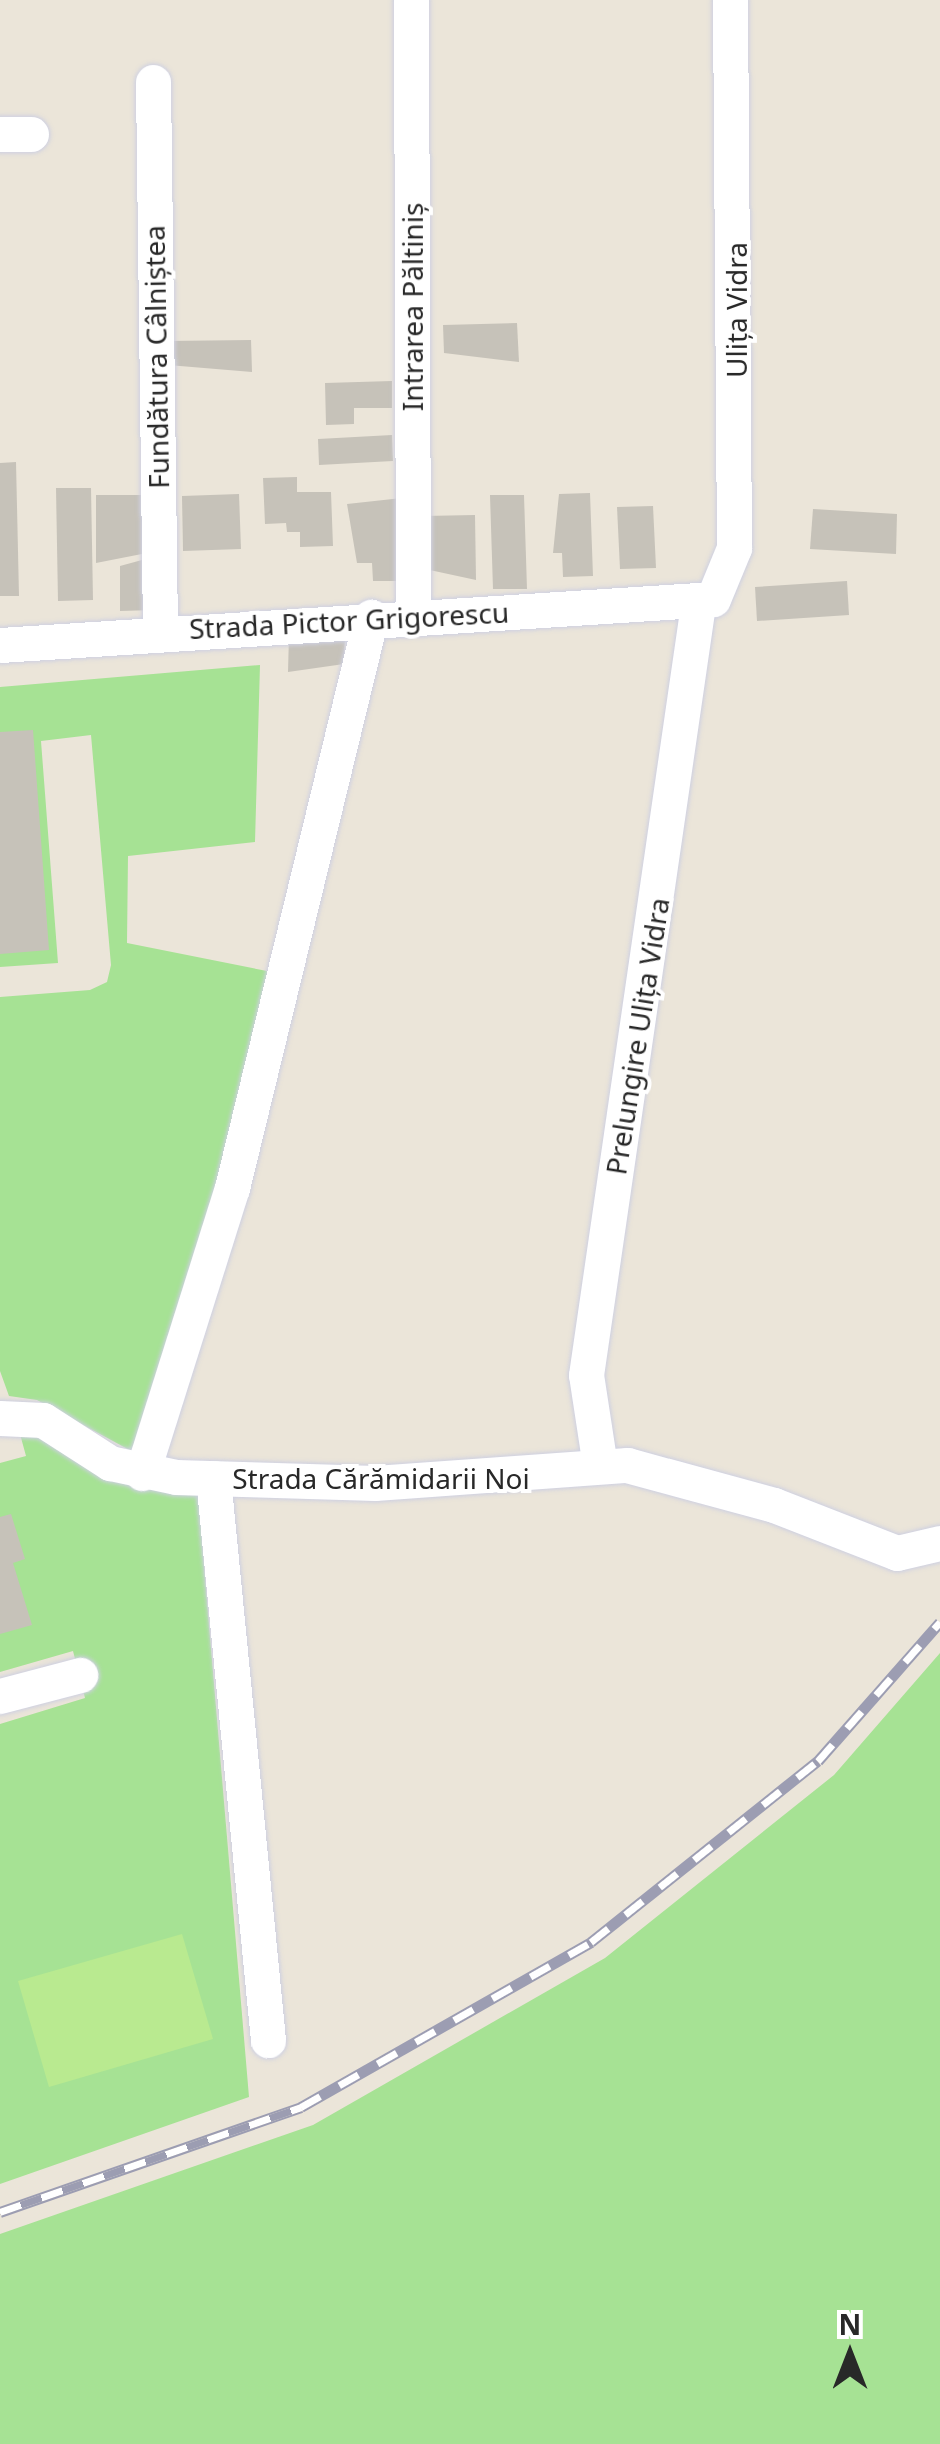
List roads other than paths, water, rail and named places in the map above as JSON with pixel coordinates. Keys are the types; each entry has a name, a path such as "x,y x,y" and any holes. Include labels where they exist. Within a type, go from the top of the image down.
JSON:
{"street":[{"name":"Intrarea Păltiniș","path":"411,0 412,614"},
{"name":"Ulița Vidra","path":"698,604 724,586 734,548 730,0"},
{"name":"Fundătura Câlniștea","path":"152,82 160,631"},
{"name":"Strada Pictor Grigorescu","path":"0,645 412,614 698,604"},
{"name":"Prelungire Ulița Vidra","path":"600,1466 586,1375 698,604"},
{"path":"142,1473 232,1188 371,617"},
{"name":"Strada Cărămidarii Noi","path":"0,1418 44,1420 142,1473 212,1478 502,1479 627,1465 774,1504 897,1553 940,1543"},
{"path":"212,1478 268,2040"},
{"path":"0,1696 80,1675"}],"railway":[{"path":"0,2212 301,2107 591,1942 818,1761 940,1622"}]}
